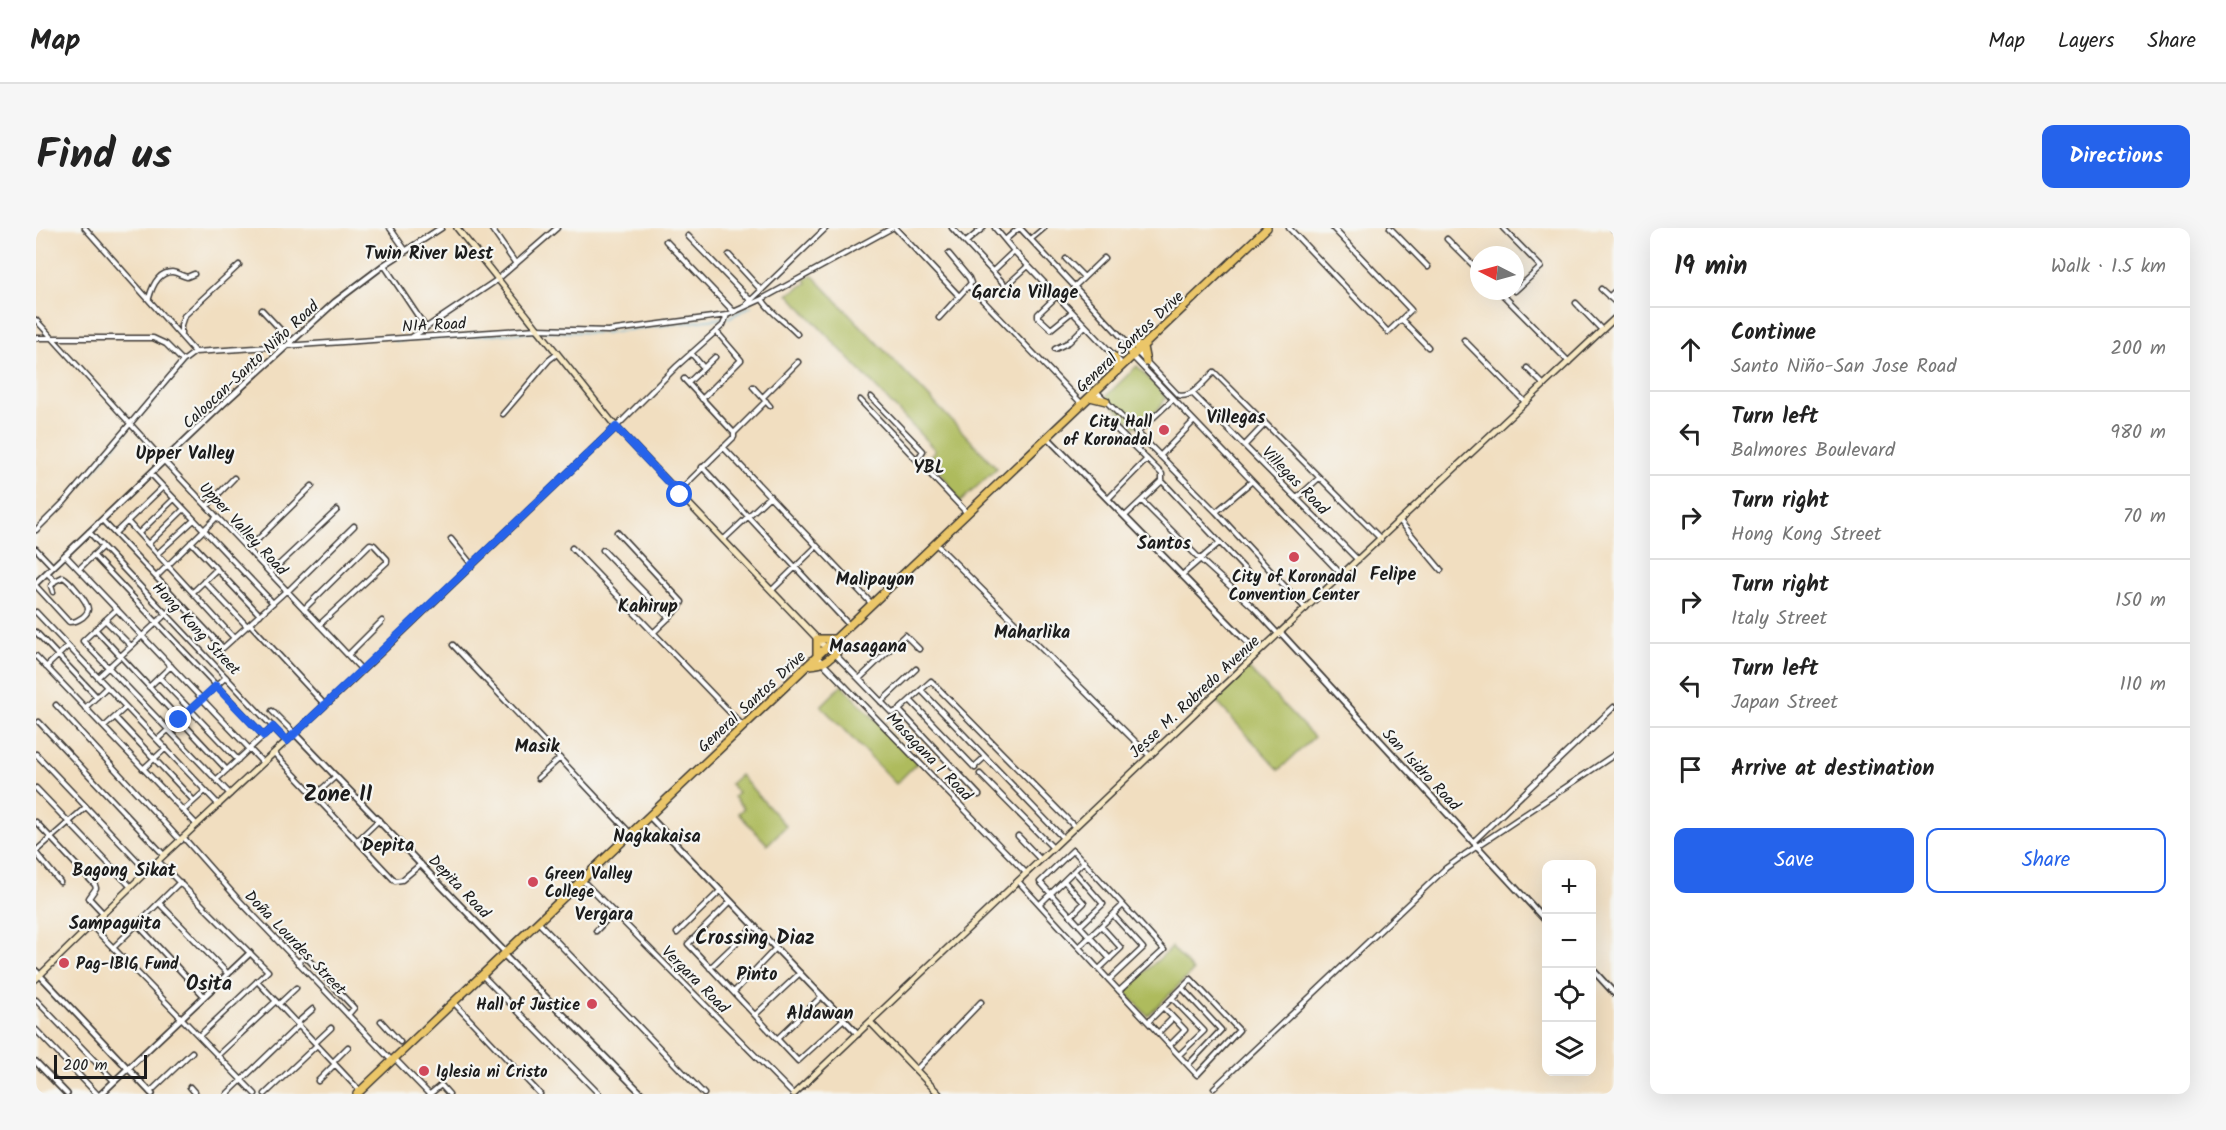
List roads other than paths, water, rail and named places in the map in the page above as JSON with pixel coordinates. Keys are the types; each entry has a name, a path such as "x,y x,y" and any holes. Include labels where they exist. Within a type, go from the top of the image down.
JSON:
{"highway":[{"name":"General Santos Drive","path":"359,1092 1267,228"},
{"path":"1128,344 1137,352"},
{"path":"1128,344 1146,362"},
{"path":"1115,357 1117,371"},
{"path":"1090,397 1106,401"},
{"path":"808,665 824,664 837,652 836,639 817,639 817,657"}],"main road":[{"path":"457,228 616,427 827,648"},
{"name":"Jesse M. Robredo Avenue","path":"793,1094 1614,319"},
{"path":"37,975 295,734 616,427"},
{"path":"870,1022 939,1094"}],"street":[{"path":"36,530 64,501 183,361 195,351 85,228"},
{"path":"390,228 405,251"},
{"name":"Caloocan-Santo Niño Road","path":"36,583 345,294 384,265 441,228"},
{"path":"490,228 516,264"},
{"path":"412,337 497,280 557,228"},
{"path":"745,306 760,289 826,228"},
{"path":"894,228 959,296"},
{"name":"NIA Road","path":"195,351 291,343 537,329 608,331 727,315 763,300 894,228"},
{"path":"952,228 1006,286 1028,266"},
{"path":"966,242 983,228"},
{"path":"995,228 1028,266 1123,365"},
{"path":"1005,240 1019,228 1128,344"},
{"path":"1030,239 1044,228"},
{"path":"1288,228 1388,332 1411,310 1333,228"},
{"path":"1390,228 1428,267"},
{"path":"1503,228 1521,246"},
{"path":"688,237 750,300"},
{"path":"1447,238 1470,262"},
{"path":"666,241 734,312"},
{"path":"1524,250 1541,267 1524,283"},
{"path":"993,271 1014,251"},
{"path":"939,318 969,286 970,279 949,254"},
{"path":"729,255 760,289"},
{"path":"1074,287 1104,258"},
{"path":"1066,259 1084,277"},
{"path":"181,335 184,316 239,265"},
{"path":"384,265 426,328"},
{"path":"148,298 153,285 160,278 172,272 187,277 194,274"},
{"path":"969,286 1082,404"},
{"path":"1601,289 1614,302"},
{"path":"1609,297 1614,292"},
{"path":"1057,297 1038,314 1038,317 1052,329 1072,312"},
{"path":"763,300 772,312 797,334"},
{"path":"1508,300 1569,362"},
{"path":"1576,303 1602,330"},
{"path":"262,310 291,343"},
{"path":"616,427 725,323 727,315"},
{"name":"Upper Valley Road","path":"36,320 164,461 362,670"},
{"path":"1402,320 1428,347"},
{"path":"1055,349 1067,343 1086,326"},
{"path":"702,399 741,360 716,331"},
{"path":"36,338 153,338 166,344 183,361"},
{"path":"1464,340 1526,402"},
{"path":"1137,352 1172,400 1342,576"},
{"path":"691,353 704,368"},
{"path":"503,414 549,360 557,354"},
{"path":"688,383 715,357"},
{"path":"678,492 734,437 734,433 798,362"},
{"name":"Villegas Road","path":"1146,362 1180,396 1192,393 1358,561"},
{"path":"1527,368 1544,385"},
{"path":"1192,393 1215,372 1381,539"},
{"path":"684,379 734,433"},
{"path":"753,387 770,406"},
{"path":"1096,391 1216,512 1306,609"},
{"path":"871,397 923,451 917,460"},
{"path":"860,400 967,514"},
{"path":"1137,433 1172,400"},
{"path":"1160,456 1193,422"},
{"path":"1110,423 1163,475 1162,481 1125,516"},
{"path":"1245,445 1265,423"},
{"path":"1047,437 1258,653"},
{"path":"723,447 873,604"},
{"path":"1108,499 1147,459"},
{"path":"702,467 850,626"},
{"path":"151,474 273,603"},
{"path":"207,506 234,478"},
{"path":"1297,498 1320,478"},
{"path":"1162,481 1254,579"},
{"path":"1216,512 1251,482"},
{"path":"248,549 312,486"},
{"path":"115,533 163,487"},
{"path":"723,540 770,496"},
{"path":"139,533 174,499"},
{"path":"1142,501 1280,634"},
{"path":"148,544 184,509"},
{"path":"270,573 337,510"},
{"path":"156,577 217,517"},
{"path":"157,554 194,519"},
{"path":"102,520 223,648 287,591 354,526"},
{"path":"127,521 234,638"},
{"path":"1400,521 1441,570"},
{"name":"Hong Kong Street","path":"89,532 287,741"},
{"path":"617,532 682,602 680,607 654,632"},
{"path":"451,539 472,565"},
{"path":"191,542 260,615"},
{"path":"1182,575 1220,543"},
{"path":"304,609 370,544 374,545 387,559 387,562 319,625"},
{"path":"936,544 1150,756"},
{"path":"79,569 102,546"},
{"path":"772,590 817,546"},
{"path":"572,548 743,727"},
{"path":"36,549 53,567"},
{"path":"603,550 669,618"},
{"path":"65,555 263,763"},
{"path":"93,555 264,736"},
{"path":"193,592 217,569"},
{"path":"47,573 55,581"},
{"path":"36,583 67,621 77,621 88,612 87,605 65,577 55,581 51,586 53,592"},
{"path":"204,581 325,705"},
{"path":"98,677 179,602"},
{"path":"117,609 83,640 230,794"},
{"path":"36,612 219,805"},
{"path":"105,620 131,646"},
{"path":"348,655 382,621"},
{"path":"95,629 227,770"},
{"path":"36,632 97,697"},
{"name":"San Isidro Road","path":"1280,634 1542,917"},
{"path":"859,679 904,635 919,649"},
{"path":"453,645 631,834"},
{"path":"46,667 68,646"},
{"path":"827,648 892,713 899,711 931,681 1075,827"},
{"path":"36,656 197,826"},
{"name":"Masagana I Road","path":"817,657 1026,873"},
{"path":"149,687 171,666"},
{"path":"881,702 916,669"},
{"path":"159,677 238,760"},
{"path":"158,740 226,677"},
{"path":"85,708 107,687"},
{"path":"921,690 1063,838"},
{"path":"910,700 975,768 985,757"},
{"name":"Doña Lourdes Street","path":"56,705 298,963 393,1060 430,1094"},
{"path":"104,728 126,706"},
{"path":"1473,842 1614,707"},
{"path":"272,711 295,734"},
{"path":"899,711 980,795"},
{"path":"115,717 194,801"},
{"path":"39,722 164,856"},
{"path":"217,779 273,727"},
{"name":"Depita Road","path":"295,734 642,1094"},
{"path":"143,769 166,748"},
{"path":"274,753 397,882 422,864"},
{"path":"36,754 147,872"},
{"path":"1214,1088 1438,876 1464,855 1614,755"},
{"path":"538,778 560,758"},
{"path":"980,774 1053,848"},
{"path":"314,796 336,776"},
{"path":"36,788 131,887"},
{"path":"183,811 205,791"},
{"path":"60,882 36,852 86,807"},
{"path":"650,817 858,1034"},
{"path":"357,841 379,820"},
{"path":"36,822 95,885 96,888 89,898 103,913"},
{"path":"1018,836 1041,860"},
{"path":"1110,959 1040,882 1073,850 1164,950 1119,991"},
{"path":"158,861 268,971 200,1036"},
{"path":"1040,904 1084,861"},
{"path":"1074,871 1103,904 1080,926"},
{"name":"Vergara Road","path":"583,881 793,1094"},
{"path":"1018,881 1040,904 1119,991 1197,1075 1239,1030 1191,979 1148,1022"},
{"path":"1064,881 1084,903 1071,916"},
{"path":"113,948 180,882"},
{"path":"677,933 720,891"},
{"path":"730,902 688,944 798,1061 844,1019"},
{"path":"159,903 228,974"},
{"path":"1079,947 1123,905"},
{"path":"596,931 613,913"},
{"path":"1109,980 1143,948 1113,915"},
{"path":"538,922 704,1094"},
{"path":"137,924 204,996"},
{"path":"91,925 255,1094"},
{"path":"711,968 754,926"},
{"path":"1099,969 1121,948 1101,926"},
{"path":"734,992 777,948"},
{"path":"36,1030 99,1094 250,953"},
{"path":"298,963 305,956 314,964 354,1008 348,1015"},
{"path":"755,1015 800,973"},
{"path":"1596,973 1614,993"},
{"path":"37,975 151,1093 192,1052"},
{"path":"482,975 599,1094"},
{"path":"257,981 359,1092"},
{"path":"218,1055 296,988"},
{"path":"1182,988 1221,1030 1188,1065"},
{"path":"777,1038 822,996"},
{"path":"1172,998 1204,1031 1179,1055"},
{"path":"36,1000 114,1081"},
{"path":"454,1002 540,1094"},
{"path":"916,1070 981,1002"},
{"path":"1163,1006 1185,1030 1170,1045"},
{"path":"227,1094 313,1009"},
{"path":"1158,1033 1173,1018"},
{"path":"381,1021 400,1042"},
{"path":"265,1094 331,1028"},
{"path":"318,1081 348,1047"},
{"path":"36,1062 67,1094"},
{"path":"430,1094 441,1085 449,1094"},
{"path":"190,1086 196,1094"}],"waterway":[{"path":"728,318 751,306"},
{"path":"544,331 603,333 724,318"},
{"path":"394,341 536,332"},
{"path":"134,423 188,360"},
{"path":"52,516 69,500 130,428"}],"place":[{"name":"City Hall of Koronadal","path":"1164,430"},
{"name":"City of Koronadal Convention Center","path":"1294,557"},
{"name":"Green Valley College","path":"533,882"},
{"name":"Pag-IBIG Fund","path":"64,963"},
{"name":"Hall of Justice","path":"592,1004"},
{"name":"Iglesia ni Cristo","path":"424,1071"}],"district":[{"name":"Twin River West","path":"429,253"},
{"name":"Garcia Village","path":"1025,292"},
{"name":"Villegas","path":"1236,417"},
{"name":"Upper Valley","path":"185,453"},
{"name":"YBL","path":"929,467"},
{"name":"Santos","path":"1164,543"},
{"name":"Felipe","path":"1393,574"},
{"name":"Malipayon","path":"875,579"},
{"name":"Kahirup","path":"648,606"},
{"name":"Maharlika","path":"1032,632"},
{"name":"Masagana","path":"868,646"},
{"name":"Masik","path":"537,746"},
{"name":"Zone II","path":"338,793"},
{"name":"Nagkakaisa","path":"657,836"},
{"name":"Depita","path":"388,845"},
{"name":"Bagong Sikat","path":"124,870"},
{"name":"Vergara","path":"604,914"},
{"name":"Sampaguita","path":"115,923"},
{"name":"Crossing Diaz","path":"755,937"},
{"name":"Pinto","path":"757,974"},
{"name":"Osita","path":"209,983"},
{"name":"Aldawan","path":"820,1013"}]}
